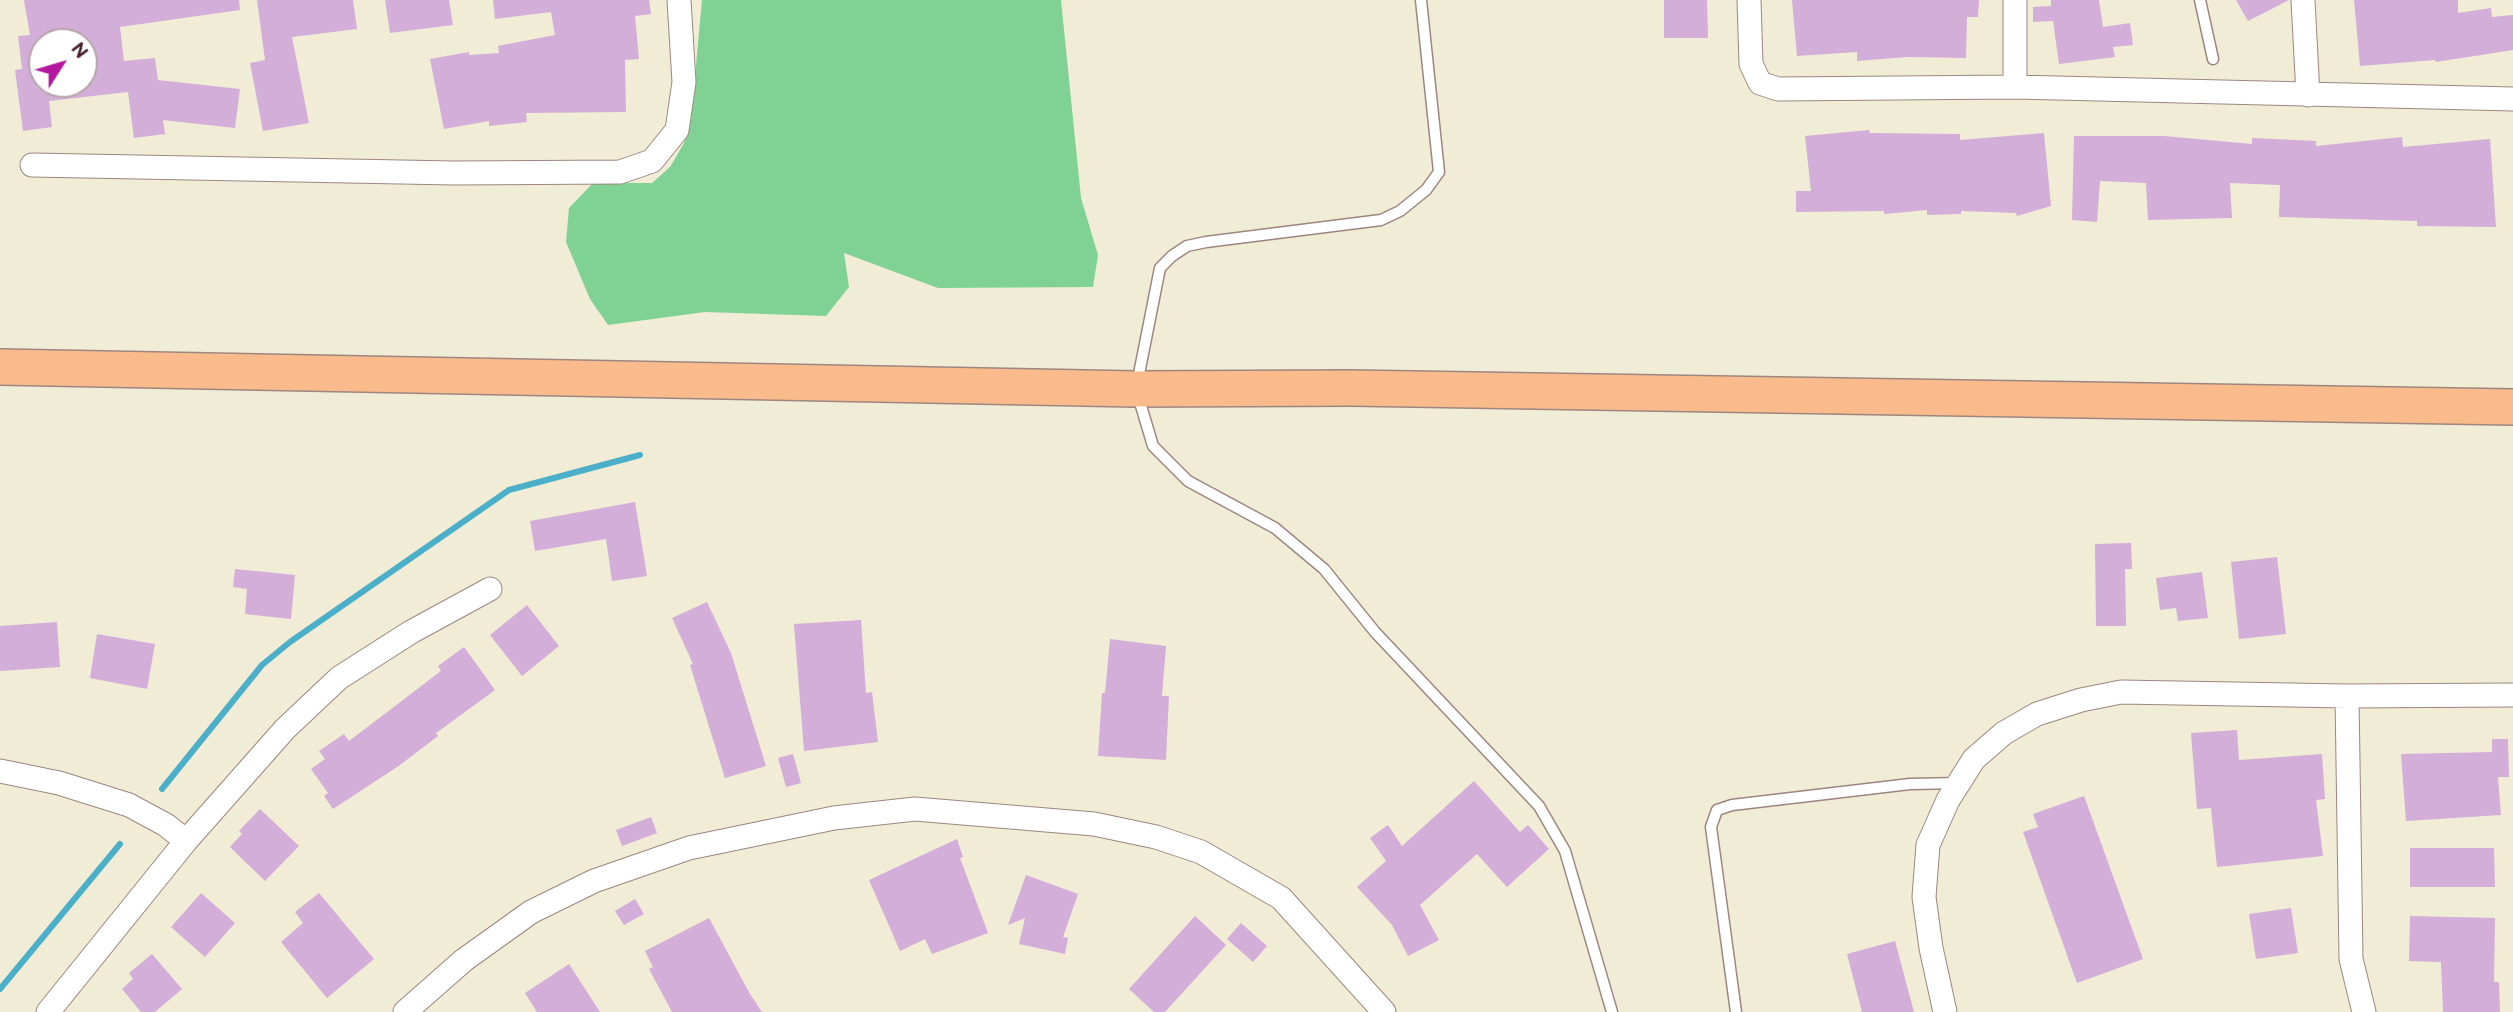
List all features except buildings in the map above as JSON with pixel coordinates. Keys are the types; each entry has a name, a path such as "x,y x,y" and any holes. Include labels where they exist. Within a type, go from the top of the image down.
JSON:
{"main road":[{"path":"0,367 1136,389 1352,388 2513,407"}],"street":[{"path":"32,165 454,173 620,172 652,161 677,130 684,82 679,0"},
{"path":"1749,0 1751,64 1760,83 1778,89 2015,87 2513,99"},
{"path":"2015,0 2015,87"},
{"path":"2303,0 2308,95"},
{"path":"48,1012 186,841 285,729 339,678 411,632 490,589"},
{"path":"1945,1012 1930,948 1924,897 1928,845 1948,800 1974,759 2004,733 2037,714 2081,700 2121,692 2347,696 2513,695"},
{"path":"2347,696 2351,959 2364,1012"},
{"path":"0,771 59,783 129,805 166,825 186,841"},
{"path":"405,1012 464,960 531,912 594,881 689,848 834,818 915,809 1094,824 1156,837 1201,852 1281,898 1384,1012"}],"lane":[{"path":"1421,0 1439,172 1426,190 1400,211 1381,220 1206,242 1187,246 1172,256 1160,268 1136,389 1153,446 1188,481 1275,528 1324,569 1375,632 1539,806 1565,851 1612,1012"},
{"path":"2200,0 2213,59"},
{"path":"1736,1012 1711,827 1717,810 1732,805 1910,784 1959,783"}],"green space":[{"path":"702,0 1061,0 1081,198 1098,255 1093,287 938,288 844,253 849,287 826,316 705,312 608,325 590,299 566,242 569,208 593,183 652,183 670,167 684,143 691,119"}],"waterway":[{"path":"162,789 262,665 290,642 509,490 640,455"},
{"path":"0,989 120,844"}]}
